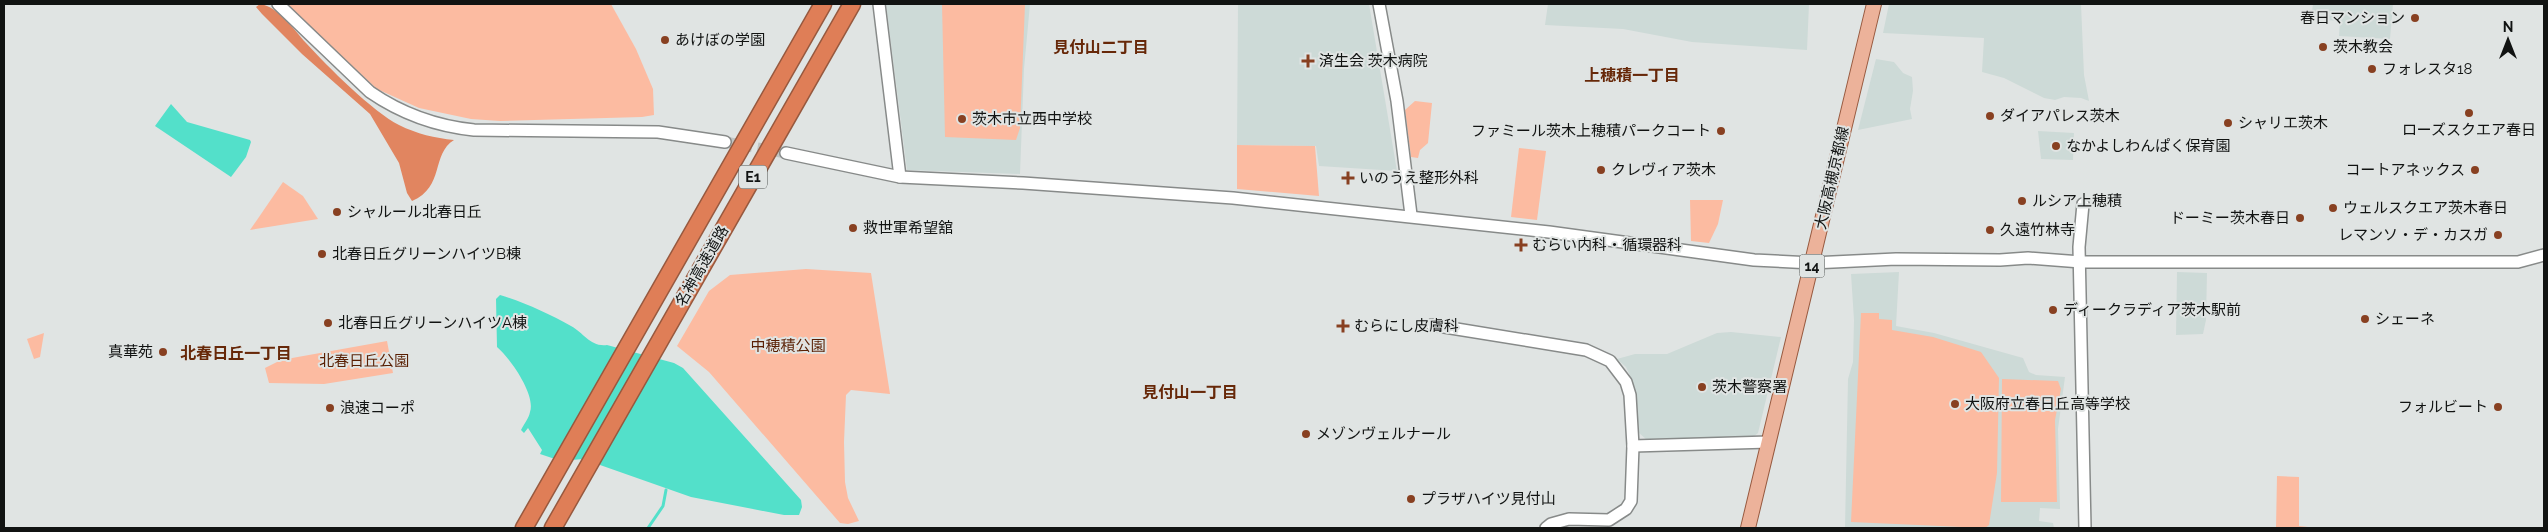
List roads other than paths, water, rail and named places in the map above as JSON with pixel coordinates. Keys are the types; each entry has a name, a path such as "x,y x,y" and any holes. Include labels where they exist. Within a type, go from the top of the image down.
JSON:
{"highway":[{"name":"名神高速道路","path":"524,528 823,4"},
{"name":"名神高速道路","path":"553,528 852,4"}],"main road":[{"name":"大阪高槻京都線","path":"1748,528 1874,4"}],"street":[{"path":"278,4 370,92 402,111 428,122 474,130 658,132 725,142"},
{"path":"879,4 900,177"},
{"path":"1379,4 1400,120 1410,216"},
{"path":"786,153 900,177 1166,192 1410,216 1549,232 1754,260 1812,264 1896,259 2000,260 2028,258 2081,262 2518,262 2544,255"},
{"path":"2083,204 2079,247 2081,262 2085,528"},
{"path":"1432,325 1512,336 1599,354 1620,370 1630,395 1634,446 1633,491 1626,510 1609,520 1569,519 1551,524 1546,528"},
{"path":"1634,446 1769,442"}],"waterway":[{"path":"648,528 663,506 666,490"}],"tunnel":[{"path":"725,142 786,153"}],"place":[{"name":"春日マンション","path":"2415,18"},
{"name":"あけぼの学園","path":"665,40"},
{"name":"茨木教会","path":"2323,47"},
{"name":"済生会 茨木病院","path":"1308,61"},
{"name":"フォレスタ18","path":"2372,69"},
{"name":"ローズスクエア春日","path":"2469,113"},
{"name":"ダイアパレス茨木","path":"1990,116"},
{"name":"茨木市立西中学校","path":"962,119"},
{"name":"シャリエ茨木","path":"2228,123"},
{"name":"ファミール茨木上穂積パークコート","path":"1721,131"},
{"name":"なかよしわんぱく保育園","path":"2056,146"},
{"name":"クレヴィア茨木","path":"1601,170"},
{"name":"コートアネックス","path":"2475,170"},
{"name":"いのうえ整形外科","path":"1348,178"},
{"name":"ルシア上穂積","path":"2022,201"},
{"name":"ウェルスクエア茨木春日","path":"2333,208"},
{"name":"シャルール北春日丘","path":"337,212"},
{"name":"ドーミー茨木春日","path":"2300,218"},
{"name":"救世軍希望舘","path":"853,228"},
{"name":"久遠竹林寺","path":"1990,230"},
{"name":"レマンソ・デ・カスガ","path":"2498,235"},
{"name":"むらい内科・循環器科","path":"1521,245"},
{"name":"北春日丘グリーンハイツB棟","path":"322,254"},
{"name":"ディークラディア茨木駅前","path":"2053,310"},
{"name":"シェーネ","path":"2365,319"},
{"name":"北春日丘グリーンハイツA棟","path":"328,323"},
{"name":"むらにし皮膚科","path":"1343,326"},
{"name":"真華苑","path":"163,352"},
{"name":"茨木警察署","path":"1702,387"},
{"name":"大阪府立春日丘高等学校","path":"1955,404"},
{"name":"フォルビート","path":"2498,407"},
{"name":"浪速コーポ","path":"330,408"},
{"name":"メゾンヴェルナール","path":"1306,434"},
{"name":"プラザハイツ見付山","path":"1411,499"}],"district":[{"name":"見付山二丁目","path":"1101,47"},
{"name":"上穂積一丁目","path":"1632,75"},
{"name":"北春日丘一丁目","path":"236,353"},
{"name":"見付山一丁目","path":"1190,392"}],"park label":[{"name":"中穂積公園","path":"788,346"},
{"name":"北春日丘公園","path":"364,361"}]}
